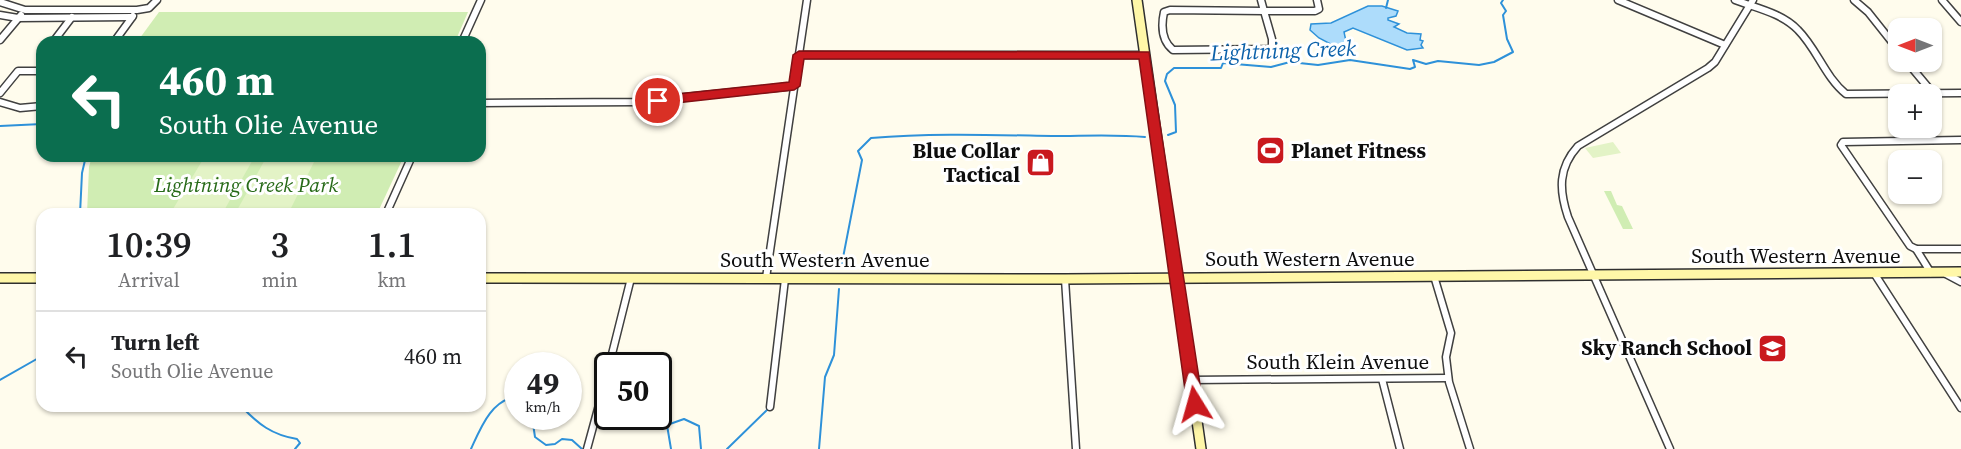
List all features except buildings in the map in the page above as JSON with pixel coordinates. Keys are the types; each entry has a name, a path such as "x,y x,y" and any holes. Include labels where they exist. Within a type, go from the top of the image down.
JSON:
{"main road":[{"path":"1137,0 1201,449"},
{"name":"South Western Avenue","path":"486,278 1065,279 1961,272"},
{"path":"0,278 36,278"}],"street":[{"path":"0,2 25,10 137,10 149,8 157,0"},
{"path":"465,36 481,0"},
{"path":"766,278 807,0"},
{"path":"1261,0 1264,11 1273,43 1272,49 1173,50 1166,43 1162,20 1164,12 1264,11 1315,11 1319,9 1317,0"},
{"path":"1618,0 1725,45"},
{"path":"1735,0 1779,18 1797,30 1842,92 1853,95 1888,94"},
{"path":"1670,449 1562,199 1560,178 1567,158 1587,140 1700,75 1715,62 1753,0"},
{"path":"1854,0 1868,12 1888,37"},
{"path":"1942,0 1961,22"},
{"path":"0,40 25,10"},
{"path":"118,36 137,10"},
{"path":"0,15 18,18 132,17"},
{"path":"58,36 72,17"},
{"path":"799,55 1145,55"},
{"path":"0,93 18,71 36,71"},
{"path":"1915,72 1925,84"},
{"path":"486,104 637,102 794,86"},
{"path":"1942,92 1961,93"},
{"path":"0,102 20,108 36,107"},
{"path":"1961,140 1843,142 1841,145 1910,246 1916,249 1961,249"},
{"path":"389,208 409,162"},
{"path":"1916,249 1931,273"},
{"path":"1874,273 1961,408"},
{"path":"1943,273 1961,282"},
{"path":"1434,276 1451,333 1446,357 1448,378 1470,449"},
{"path":"612,352 631,278"},
{"path":"770,407 785,279"},
{"path":"1065,279 1077,449"},
{"name":"South Klein Avenue","path":"1191,380 1448,378"},
{"path":"1382,379 1400,449"},
{"path":"588,447 594,424"}],"green space":[{"path":"159,12 468,12 458,36 141,36"},
{"path":"1613,142 1621,153 1593,158 1585,148"},
{"name":"Lightning Creek Park","path":"90,162 401,162 380,208 87,208"},
{"path":"201,162 252,162 225,208 174,208"},
{"path":"264,162 314,162 291,208 238,208"},
{"path":"1604,191 1611,191 1617,205 1622,206 1633,229 1623,229"}],"water":[{"path":"1368,6 1382,6 1398,11 1396,16 1388,20 1399,24 1394,27 1407,33 1421,34 1420,40 1423,41 1421,45 1423,48 1407,50 1353,28 1344,32 1347,46 1338,48 1319,38 1310,30 1311,24 1331,23"}],"waterway":[{"path":"1386,8 1388,0"},
{"name":"Lightning Creek","path":"1168,135 1176,132 1175,105 1165,81 1167,74 1174,68 1221,68 1223,63 1271,67 1290,62 1318,65 1350,60 1410,69 1415,67 1413,60 1426,64 1438,61 1479,65 1494,62 1513,52 1507,39 1503,15 1506,11 1501,3 1503,0"},
{"name":"Lightning Creek","path":"0,126 36,124"},
{"name":"Lightning Creek","path":"841,268 862,160 858,151 871,138 916,135 1145,137"},
{"name":"Lightning Creek","path":"80,208 85,162"},
{"name":"Lightning Creek","path":"819,449 825,377 834,355 839,289"},
{"path":"0,380 36,359"},
{"name":"Lightning Creek","path":"471,449 488,416 504,402"},
{"path":"727,449 770,407"},
{"name":"Lightning Creek","path":"247,412 266,428 280,435 297,439 300,443 295,449"},
{"name":"Lightning Creek","path":"671,449 667,425 684,419 699,426 701,449"},
{"name":"Lightning Creek","path":"534,430 535,437 546,445 555,444 562,439 572,440 582,449"}],"place":[{"name":"Planet Fitness","path":"1270,151"},
{"name":"Blue Collar Tactical","path":"1041,163"},
{"name":"Sky Ranch School","path":"1773,348"}],"route":[{"path":"658,101 794,86 799,55 1145,55 1195,404"}]}
